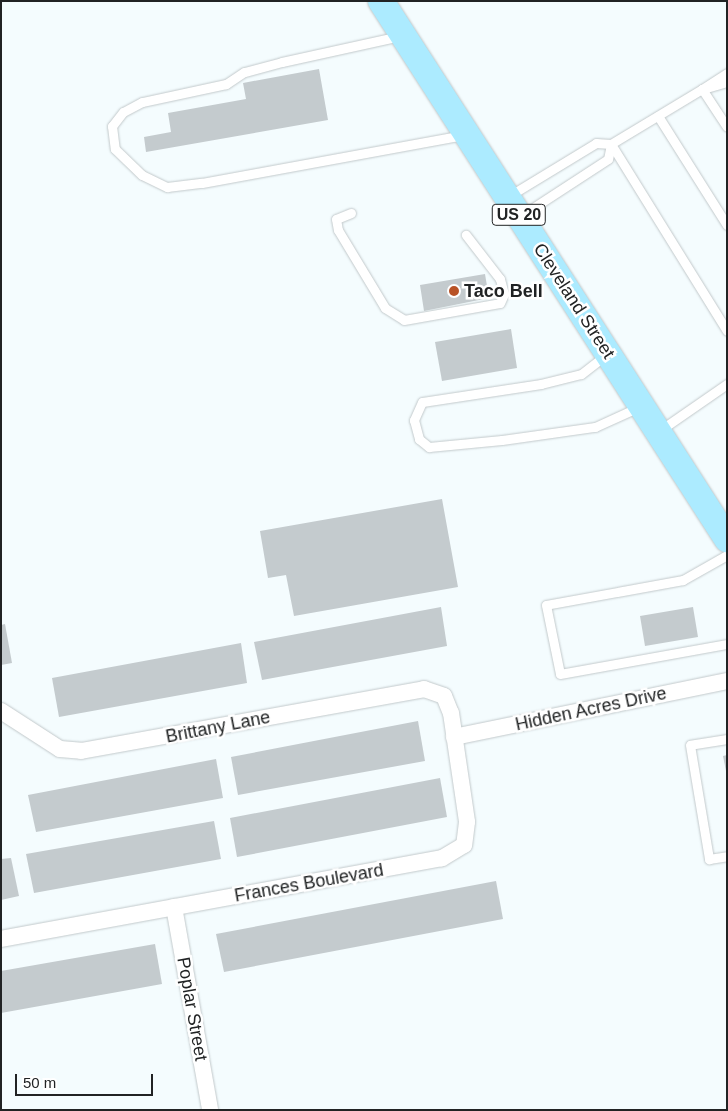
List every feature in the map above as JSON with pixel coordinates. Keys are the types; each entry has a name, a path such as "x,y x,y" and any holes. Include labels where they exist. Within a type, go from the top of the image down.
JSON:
{"main road":[{"name":"Cleveland Street","path":"384,7 727,539"}],"street":[{"name":"Hidden Acres Drive","path":"454,737 727,681"},
{"name":"Brittany Lane","path":"1,711 60,749 81,751 407,690 424,690 444,696"},
{"name":"Frances Boulevard","path":"1,939 453,854 461,849 467,836 451,713 444,696"},
{"name":"Poplar Street","path":"174,907 210,1110"}],"lane":[{"path":"403,35 282,62 244,72 226,84 142,102 122,112 112,126 116,149 142,175 167,187 202,183 467,135"},
{"path":"513,207 596,142 611,144 727,73"},
{"path":"702,89 727,82"},
{"path":"702,89 727,127"},
{"path":"658,116 727,225"},
{"path":"513,207 608,159 611,144"},
{"path":"611,144 727,331"},
{"path":"351,213 336,219 338,230 385,308 404,320 500,303 504,294 500,279 466,235"},
{"path":"608,354 581,374 541,384 422,402 414,420 420,439 429,447 502,440 595,426 642,406"},
{"path":"658,431 727,384"},
{"path":"727,555 683,580 546,605 560,674 727,644"},
{"path":"727,739 690,745 709,859 727,856"}],"building":[{"path":"319,69 328,120 146,152 144,137 171,132 168,113 246,99 243,83"},
{"name":"Taco Bell","path":"485,274 489,298 424,311 420,285"},
{"path":"511,329 517,368 442,381 435,342"},
{"path":"442,499 458,587 294,616 286,575 268,578 260,531"},
{"path":"441,607 447,646 262,680 254,642"},
{"path":"693,607 698,637 645,646 640,616"},
{"path":"5,624 12,663 1,665 1,625"},
{"path":"241,643 247,683 59,717 52,678"},
{"path":"418,721 425,761 238,795 231,757"},
{"path":"727,755 727,771 726,771 723,756"},
{"path":"216,759 223,798 36,832 28,795"},
{"path":"440,778 447,817 237,857 230,818"},
{"path":"214,821 221,859 34,893 26,854"},
{"path":"11,858 19,896 1,900 1,859"},
{"path":"496,881 503,919 224,972 216,934"},
{"path":"155,944 162,984 1,1013 1,971"}],"place":[{"name":"Taco Bell","path":"454,291"}]}
